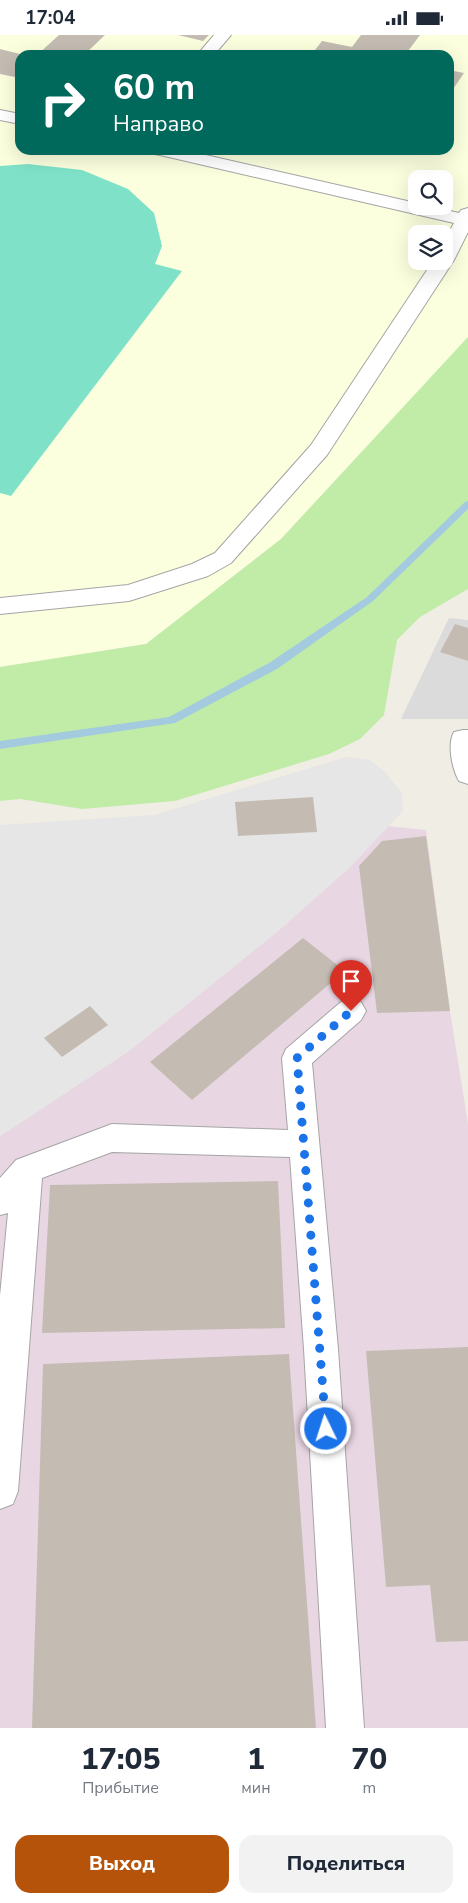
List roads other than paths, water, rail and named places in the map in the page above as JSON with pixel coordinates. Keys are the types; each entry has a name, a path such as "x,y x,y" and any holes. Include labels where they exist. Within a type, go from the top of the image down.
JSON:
{"street":[{"path":"210,50 223,35"},
{"path":"0,115 15,118"},
{"path":"183,155 466,217 453,246"},
{"path":"0,606 129,593 200,570 223,558 319,450 437,270"},
{"path":"465,739 468,774"},
{"path":"345,1728 321,1349 297,1058 351,1011"},
{"path":"0,1201 27,1170 112,1138 304,1144"},
{"path":"0,1491 27,1170"}],"waterway":[{"path":"0,745 171,720 273,666 370,599 468,504"}]}
